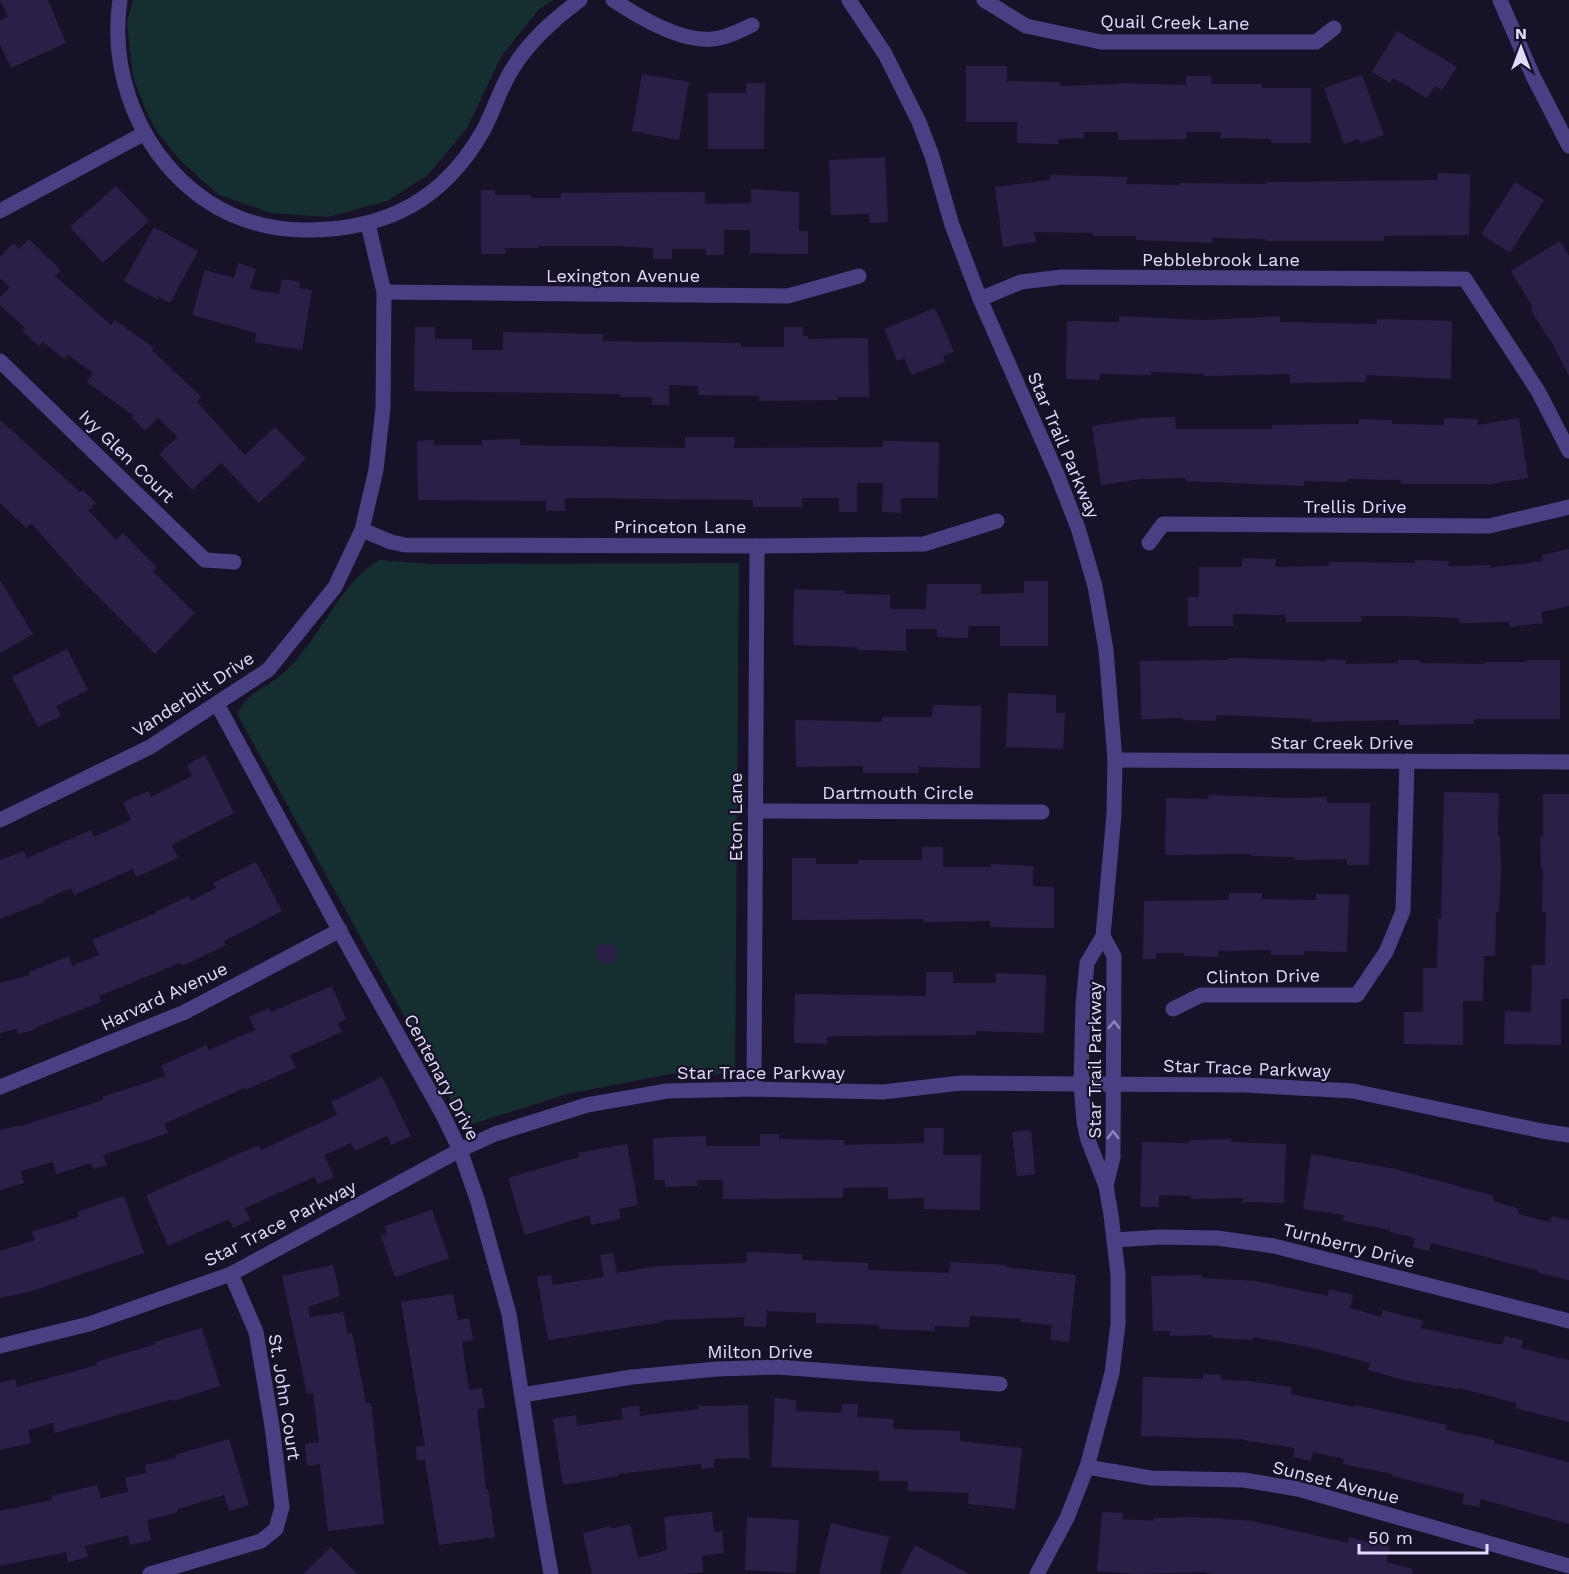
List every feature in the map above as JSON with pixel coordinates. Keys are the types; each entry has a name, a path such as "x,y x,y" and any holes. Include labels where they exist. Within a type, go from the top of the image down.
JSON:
{"street":[{"path":"120,0 117,36 130,102 143,134 161,159 195,193 216,208 246,221 276,228 305,230 335,230 368,224 397,214 419,201 454,170 483,130 510,72 520,57 557,17 580,0"},
{"path":"613,0 652,22 698,39 727,36 752,25"},
{"name":"Star Trail Parkway","path":"849,0 885,54 919,122 932,156 952,225 980,299 1057,474 1087,557 1102,619 1115,760 1114,814 1103,936 1087,963 1083,1005 1081,1084 1084,1122 1088,1140 1106,1186 1115,1240 1119,1286 1118,1324 1110,1383 1087,1467 1067,1518 1036,1574"},
{"name":"Quail Creek Lane","path":"984,0 1026,26 1101,42 1316,42 1334,28"},
{"path":"1500,0 1533,76 1569,146"},
{"path":"0,211 143,134"},
{"name":"Vanderbilt Drive","path":"0,820 150,747 268,670 335,587 362,530 376,470 383,408 384,292 368,224"},
{"name":"Lexington Avenue","path":"384,292 788,296 859,276"},
{"name":"Pebblebrook Lane","path":"980,299 1021,282 1062,277 1465,279 1538,391 1569,451"},
{"name":"Ivy Glen Court","path":"0,361 205,560 234,562"},
{"name":"Trellis Drive","path":"1149,543 1163,524 1489,526 1569,507"},
{"name":"Princeton Lane","path":"362,530 405,545 924,544 997,521"},
{"name":"Eton Lane","path":"754,1089 757,546"},
{"name":"Centenary Drive","path":"217,704 443,1114 460,1150 478,1202 509,1314 537,1500 551,1574"},
{"name":"Star Creek Drive","path":"1115,760 1569,762"},
{"name":"Clinton Drive","path":"1173,1009 1201,995 1357,995 1386,952 1403,911 1407,761"},
{"name":"Dartmouth Circle","path":"755,811 1042,812"},
{"name":"Harvard Avenue","path":"0,1087 185,1012 340,930"},
{"name":"Star Trail Parkway","path":"1103,936 1114,956 1113,1157 1106,1186"},
{"name":"Star Trace Parkway","path":"0,1346 89,1324 231,1274 460,1150 495,1134 587,1105 667,1091 754,1089 883,1092 961,1083 1245,1085 1353,1091 1569,1135"},
{"name":"Turnberry Drive","path":"1115,1240 1161,1237 1217,1238 1274,1246 1569,1321"},
{"name":"St. John Court","path":"150,1574 261,1541 276,1529 282,1507 256,1332 231,1274"},
{"name":"Milton Drive","path":"522,1395 632,1377 717,1369 778,1367 1000,1384"},
{"name":"Sunset Avenue","path":"1087,1467 1151,1478 1244,1480 1298,1489 1569,1566"}],"green space":[{"path":"133,0 553,0 538,10 501,57 467,128 428,175 387,201 328,217 271,213 219,195 181,161 157,132 133,77 127,22"},
{"path":"379,560 432,564 739,563 735,1074 670,1074 567,1094 469,1125 459,1115 237,714 251,695 281,675 294,662 307,647 340,598 365,571"}],"building":[{"path":"0,0 48,0 66,43 11,68 0,44 0,20 8,17"},
{"path":"1397,31 1457,67 1442,90 1435,86 1427,98 1393,78 1390,83 1372,72"},
{"path":"966,66 1007,66 1007,81 1060,82 1059,86 1119,83 1186,85 1186,76 1211,76 1211,84 1262,84 1262,88 1311,88 1311,143 1271,143 1271,139 1220,138 1221,132 1187,132 1186,139 1118,140 1118,132 1084,132 1084,138 1058,139 1058,144 1017,143 1017,122 966,122"},
{"path":"642,74 689,82 679,140 632,131"},
{"path":"1362,75 1384,135 1360,143 1358,139 1344,144 1324,88"},
{"path":"746,83 765,83 764,149 708,149 708,93 746,93"},
{"path":"885,157 888,222 869,223 869,214 831,215 829,160"},
{"path":"1438,173 1470,174 1469,235 1384,236 1384,241 1265,241 1265,239 1212,238 1212,243 1136,240 1136,236 1093,236 1093,233 1034,232 1036,242 1003,247 995,187 1050,180 1050,175 1127,177 1127,184 1180,185 1180,183 1266,184 1266,182 1437,180"},
{"path":"1515,182 1544,200 1510,253 1481,234"},
{"path":"116,186 149,221 103,263 70,227"},
{"path":"751,189 799,192 799,231 808,231 808,254 750,253 750,230 724,230 724,255 706,255 706,249 672,249 672,259 653,259 653,248 616,246 538,246 538,248 505,248 505,254 481,254 481,190 495,190 495,195 531,195 531,198 561,198 561,193 705,192 705,204 751,203"},
{"path":"154,227 198,251 170,303 159,297 158,300 124,281"},
{"path":"29,239 61,270 55,276 111,325 115,320 154,348 152,350 201,397 197,402 245,455 275,427 306,459 259,503 221,463 192,490 159,454 178,437 158,418 145,431 132,417 134,416 87,382 93,373 68,355 64,359 43,342 39,346 22,331 25,328 0,305 0,297 10,287 0,278 0,257 13,243 19,249"},
{"path":"1560,241 1569,256 1569,376 1511,271"},
{"path":"238,263 256,269 250,289 279,294 282,279 300,282 299,288 312,290 302,350 255,342 256,333 192,315 205,270 234,278"},
{"path":"935,308 954,352 943,356 945,362 912,375 904,358 897,361 884,329"},
{"path":"1119,316 1204,320 1280,316 1280,322 1377,324 1377,319 1452,321 1451,379 1366,375 1366,382 1290,383 1290,374 1204,376 1204,374 1151,372 1151,375 1100,374 1099,380 1066,379 1067,321 1119,322"},
{"path":"415,327 435,327 435,339 472,339 472,350 503,350 503,332 603,334 603,341 741,343 741,347 784,347 784,327 803,327 803,336 808,336 808,339 868,338 869,397 838,397 838,400 759,401 759,396 698,395 698,386 669,385 669,405 652,405 652,397 620,397 620,394 414,391"},
{"path":"1175,417 1176,429 1272,429 1272,425 1359,424 1359,419 1392,420 1392,424 1444,425 1444,418 1478,419 1478,425 1519,418 1528,478 1490,484 1401,484 1401,480 1347,479 1347,482 1304,481 1304,486 1185,481 1185,478 1140,479 1101,485 1092,426 1143,418"},
{"path":"0,420 80,492 83,490 96,503 88,510 116,540 123,533 157,568 153,571 195,613 155,654 78,576 31,523 26,528 0,503"},
{"path":"685,437 735,437 734,448 883,447 883,441 939,442 938,498 901,498 901,513 882,512 883,483 857,483 857,512 839,512 839,498 802,498 803,507 753,507 753,500 565,498 565,511 546,511 546,501 418,500 417,441 434,440 434,445 482,445 482,440 520,439 520,445 685,448"},
{"path":"1569,549 1569,606 1541,612 1543,623 1510,627 1509,622 1459,623 1458,618 1403,616 1361,616 1361,622 1286,622 1286,615 1233,614 1233,626 1188,626 1188,597 1199,597 1199,567 1242,567 1242,558 1276,559 1275,567 1329,566 1329,562 1415,563 1415,560 1449,561 1448,566 1490,565 1490,568 1543,561 1542,555"},
{"path":"0,580 33,634 0,653"},
{"path":"1024,581 1048,581 1048,646 1000,646 1000,626 969,626 968,638 937,637 937,629 906,629 906,651 793,645 794,589 845,591 845,594 890,595 890,609 926,609 927,584 981,584 981,594 1024,593"},
{"path":"67,649 88,690 56,706 61,716 38,727 12,677"},
{"path":"1228,658 1327,661 1327,659 1346,660 1346,664 1398,663 1398,660 1420,660 1420,663 1485,664 1485,662 1560,660 1560,719 1474,719 1474,724 1399,725 1399,720 1311,722 1312,719 1216,715 1216,721 1183,720 1183,718 1141,719 1140,661 1228,660"},
{"path":"1008,693 1056,695 1056,713 1065,713 1063,749 1006,747"},
{"path":"933,705 981,706 980,768 919,767 919,773 863,773 863,766 796,767 795,720 882,722 882,717 932,717"},
{"path":"205,755 234,813 172,845 178,858 136,877 133,869 74,895 71,888 43,900 44,902 0,919 0,860 24,851 27,858 91,830 94,837 131,820 123,802 149,791 151,797 192,776 187,765"},
{"path":"1444,792 1499,793 1498,836 1500,836 1501,869 1499,912 1496,912 1495,956 1484,956 1483,1001 1463,1001 1463,1045 1404,1044 1404,1012 1423,1012 1423,968 1437,968 1438,919 1441,919"},
{"path":"1543,794 1569,794 1569,999 1561,999 1561,1045 1504,1044 1505,1011 1531,1012 1532,965 1545,965 1546,912 1542,912 1543,870 1541,870 1540,837 1543,837"},
{"path":"1209,795 1327,797 1327,803 1370,803 1369,865 1347,865 1347,859 1295,860 1295,857 1251,856 1251,854 1165,855 1166,798 1208,799"},
{"path":"922,847 943,847 943,867 991,867 991,864 1033,866 1033,886 1054,887 1054,928 990,927 990,921 792,920 792,858 816,858 816,864 858,864 858,860 922,860"},
{"path":"256,862 282,911 224,941 226,945 182,966 180,963 99,996 101,1002 34,1028 34,1030 18,1034 17,1029 0,1033 0,983 30,975 29,972 69,956 72,966 99,955 92,940 156,913 189,896 191,901 216,888 213,883"},
{"path":"1229,893 1262,893 1262,899 1316,900 1316,894 1349,895 1347,952 1304,951 1304,955 1271,955 1271,950 1218,951 1218,957 1184,956 1184,953 1156,953 1156,959 1143,959 1144,901 1229,900"},
{"path":"609,943 617,949 616,959 608,964 599,961 595,953 600,944"},
{"path":"926,972 953,972 953,983 996,983 996,973 1046,975 1044,1033 976,1031 976,1035 843,1036 827,1037 827,1044 794,1043 795,994 926,996"},
{"path":"332,986 346,1019 338,1023 342,1032 290,1055 296,1068 245,1090 244,1088 164,1124 168,1133 103,1155 107,1165 93,1169 91,1163 56,1174 53,1162 21,1171 24,1183 0,1190 0,1130 21,1126 103,1100 102,1097 166,1076 161,1066 206,1045 209,1050 255,1030 249,1017 269,1008 271,1012"},
{"path":"382,1077 411,1136 391,1145 387,1136 355,1151 351,1143 324,1155 334,1177 318,1184 314,1177 245,1208 250,1220 233,1228 229,1219 168,1246 146,1195 259,1145 261,1150 337,1115 331,1102"},
{"path":"924,1128 944,1128 943,1155 981,1155 980,1210 924,1209 924,1198 888,1199 888,1187 843,1188 843,1198 723,1199 723,1180 697,1180 697,1186 665,1187 665,1180 654,1180 653,1138 706,1136 706,1146 760,1146 760,1134 779,1134 779,1139 844,1140 844,1145 924,1143"},
{"path":"1031,1130 1035,1174 1017,1176 1012,1132"},
{"path":"1231,1139 1231,1142 1286,1144 1284,1203 1243,1202 1243,1198 1191,1199 1191,1196 1159,1195 1159,1207 1140,1207 1142,1142 1190,1143 1190,1140"},
{"path":"627,1144 638,1205 619,1209 621,1219 591,1225 590,1215 525,1235 508,1178 579,1157 578,1153"},
{"path":"1311,1154 1395,1169 1494,1196 1493,1201 1519,1209 1518,1214 1550,1222 1552,1216 1569,1220 1569,1280 1431,1243 1429,1251 1413,1247 1415,1238 1390,1232 1390,1230 1343,1221 1344,1215 1303,1209"},
{"path":"124,1196 144,1253 28,1292 0,1298 0,1251 35,1240 32,1232 79,1217 77,1212"},
{"path":"432,1210 449,1258 395,1277 381,1236 387,1234 385,1226"},
{"path":"747,1252 802,1254 802,1260 868,1263 868,1270 949,1273 950,1262 1006,1265 1006,1267 1076,1275 1069,1342 1050,1340 1052,1325 1021,1322 1021,1319 970,1316 969,1327 935,1326 935,1331 879,1329 879,1325 816,1323 816,1313 767,1311 766,1327 744,1326 745,1317 663,1320 663,1322 548,1340 537,1277 551,1275 553,1285 604,1277 600,1255 613,1253 617,1273 658,1266 746,1263"},
{"path":"333,1265 340,1296 308,1307 310,1317 343,1312 348,1334 352,1333 366,1403 371,1403 384,1524 328,1531 320,1464 307,1466 305,1444 319,1442 313,1393 307,1394 282,1276"},
{"path":"1202,1275 1202,1278 1256,1281 1328,1296 1329,1289 1353,1295 1350,1308 1381,1317 1383,1310 1423,1321 1421,1328 1502,1345 1505,1336 1523,1340 1521,1348 1569,1360 1569,1422 1515,1408 1517,1403 1459,1388 1407,1381 1368,1370 1370,1363 1304,1346 1253,1337 1253,1340 1213,1338 1213,1335 1170,1336 1170,1331 1153,1331 1151,1276"},
{"path":"453,1294 458,1320 469,1318 473,1340 462,1342 469,1390 482,1388 485,1408 477,1409 486,1489 488,1489 495,1537 439,1545 425,1460 417,1460 416,1447 425,1446 401,1302"},
{"path":"202,1328 220,1386 55,1433 53,1423 28,1430 31,1443 0,1450 0,1383 15,1379 17,1387 97,1365 96,1362"},
{"path":"1203,1374 1221,1375 1221,1380 1292,1387 1291,1394 1447,1425 1446,1430 1494,1440 1494,1443 1569,1462 1569,1524 1481,1499 1479,1507 1462,1504 1464,1494 1392,1476 1392,1474 1343,1464 1344,1459 1313,1452 1311,1461 1293,1457 1295,1448 1243,1439 1141,1436 1143,1377 1203,1379"},
{"path":"775,1398 796,1400 796,1411 841,1413 842,1404 858,1404 857,1417 894,1419 893,1429 960,1431 960,1441 1022,1448 1015,1509 968,1504 969,1493 908,1491 908,1481 879,1481 879,1471 771,1467"},
{"path":"748,1405 749,1458 714,1459 714,1468 701,1469 701,1464 618,1474 618,1476 563,1485 553,1419 576,1415 577,1426 623,1419 621,1408 639,1406 640,1416 699,1409 699,1406"},
{"path":"229,1439 249,1505 229,1511 224,1495 178,1509 178,1512 147,1520 151,1540 130,1545 128,1535 85,1546 88,1557 68,1562 66,1552 0,1566 0,1511 52,1500 51,1496 97,1485 101,1498 128,1492 125,1478 146,1473 145,1465 176,1458 175,1455"},
{"path":"712,1512 714,1532 722,1531 724,1553 702,1556 703,1572 592,1574 583,1533 630,1524 638,1558 667,1550 664,1517"},
{"path":"1102,1512 1123,1513 1123,1519 1154,1521 1154,1518 1196,1517 1253,1521 1348,1543 1349,1537 1390,1547 1386,1562 1413,1569 1412,1574 1215,1574 1206,1572 1138,1574 1097,1571"},
{"path":"747,1517 799,1520 796,1573 745,1570"},
{"path":"831,1523 889,1537 880,1574 819,1574"},
{"path":"915,1545 969,1574 900,1574"},
{"path":"331,1547 357,1574 303,1574"}]}
